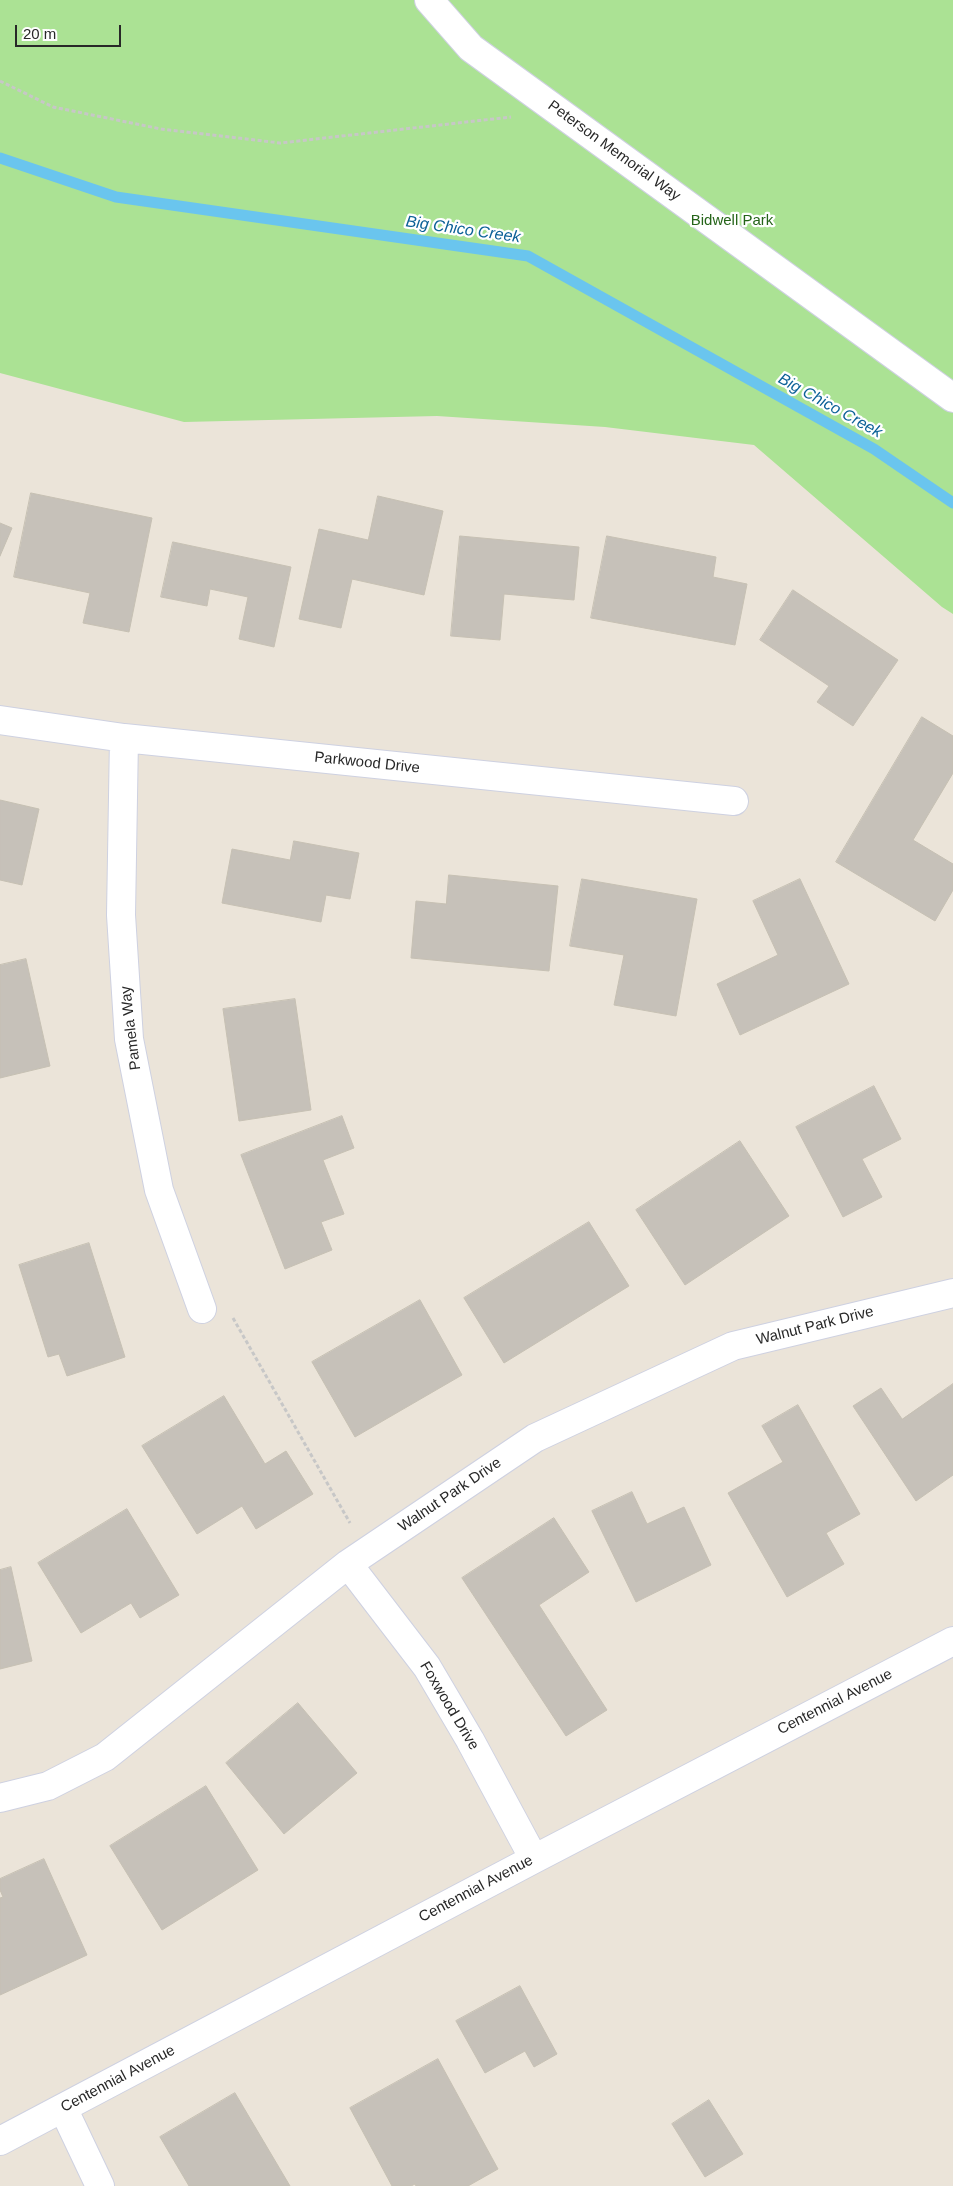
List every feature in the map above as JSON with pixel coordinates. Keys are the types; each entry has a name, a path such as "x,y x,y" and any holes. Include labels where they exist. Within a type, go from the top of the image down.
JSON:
{"street":[{"name":"Peterson Memorial Way","path":"429,0 471,48 953,398"},
{"name":"Parkwood Drive","path":"0,720 124,738 734,801"},
{"name":"Pamela Way","path":"124,738 121,915 129,1039 159,1190 202,1309"},
{"name":"Walnut Park Drive","path":"0,1798 48,1786 105,1757 357,1558 535,1438 733,1346 953,1293"},
{"name":"Foxwood Drive","path":"357,1558 427,1667 470,1740 534,1859"},
{"name":"Centennial Avenue","path":"0,2141 534,1859 953,1641"},
{"path":"63,2108 100,2186"}],"path":[{"path":"0,81 53,107 161,128 280,143 558,111"},
{"path":"202,1309 228,1309 357,1558"}],"green space":[{"name":"Bidwell Park","path":"0,0 953,0 953,614 942,607 754,445 605,427 437,416 184,422 0,373"}],"building":[{"path":"31,493 152,518 129,632 83,623 90,593 14,577"},
{"path":"378,496 443,511 424,595 352,579 341,628 299,619 319,529 368,540"},
{"path":"0,523 12,528 0,556"},
{"path":"460,536 579,547 574,600 504,594 500,640 451,636"},
{"path":"607,536 716,557 713,577 747,584 735,645 591,618"},
{"path":"173,542 291,567 274,647 239,639 248,597 210,589 207,606 161,597"},
{"path":"793,590 898,660 853,726 817,702 829,686 760,640"},
{"path":"922,717 953,736 953,773 913,840 953,864 953,890 935,921 836,862"},
{"path":"0,800 39,809 22,885 0,880"},
{"path":"294,841 359,853 350,899 326,895 321,922 222,903 232,849 290,860"},
{"path":"449,875 558,886 549,971 411,958 416,901 446,904"},
{"path":"582,879 697,899 676,1016 614,1005 624,955 570,946"},
{"path":"800,879 849,984 740,1035 717,984 778,955 753,901"},
{"path":"26,959 50,1066 0,1078 0,965"},
{"path":"295,999 311,1110 239,1121 223,1009"},
{"path":"874,1086 901,1139 862,1159 882,1197 843,1217 796,1127"},
{"path":"342,1116 354,1148 323,1160 344,1214 321,1222 332,1250 285,1269 241,1155"},
{"path":"740,1141 789,1216 685,1285 636,1210"},
{"path":"589,1222 629,1286 504,1363 464,1298"},
{"path":"89,1243 125,1357 67,1376 59,1354 48,1357 19,1265"},
{"path":"420,1300 462,1375 355,1437 312,1362"},
{"path":"953,1384 953,1475 916,1501 853,1406 881,1388 902,1419"},
{"path":"224,1396 265,1464 286,1451 313,1494 256,1529 242,1506 197,1534 142,1446"},
{"path":"798,1405 860,1514 826,1533 844,1564 787,1597 728,1493 783,1462 762,1426"},
{"path":"632,1492 647,1524 684,1507 711,1565 636,1602 592,1511"},
{"path":"127,1509 179,1595 140,1618 131,1603 81,1633 38,1563"},
{"path":"554,1518 589,1572 539,1605 607,1710 566,1736 462,1578"},
{"path":"11,1567 32,1661 0,1669 0,1570"},
{"path":"298,1703 357,1773 284,1834 226,1763"},
{"path":"206,1786 258,1870 162,1930 110,1846"},
{"path":"44,1859 87,1955 0,1995 0,1898 3,1897 0,1890 0,1879"},
{"path":"520,1986 557,2054 534,2067 525,2051 485,2073 456,2021"},
{"path":"438,2059 498,2169 468,2186 416,2186 415,2184 411,2186 392,2186 350,2108"},
{"path":"235,2093 290,2186 189,2186 160,2137"},
{"path":"709,2100 743,2154 705,2177 672,2124"}],"waterway":[{"name":"Big Chico Creek","path":"0,158 116,197 528,256 874,449 953,503"}]}
